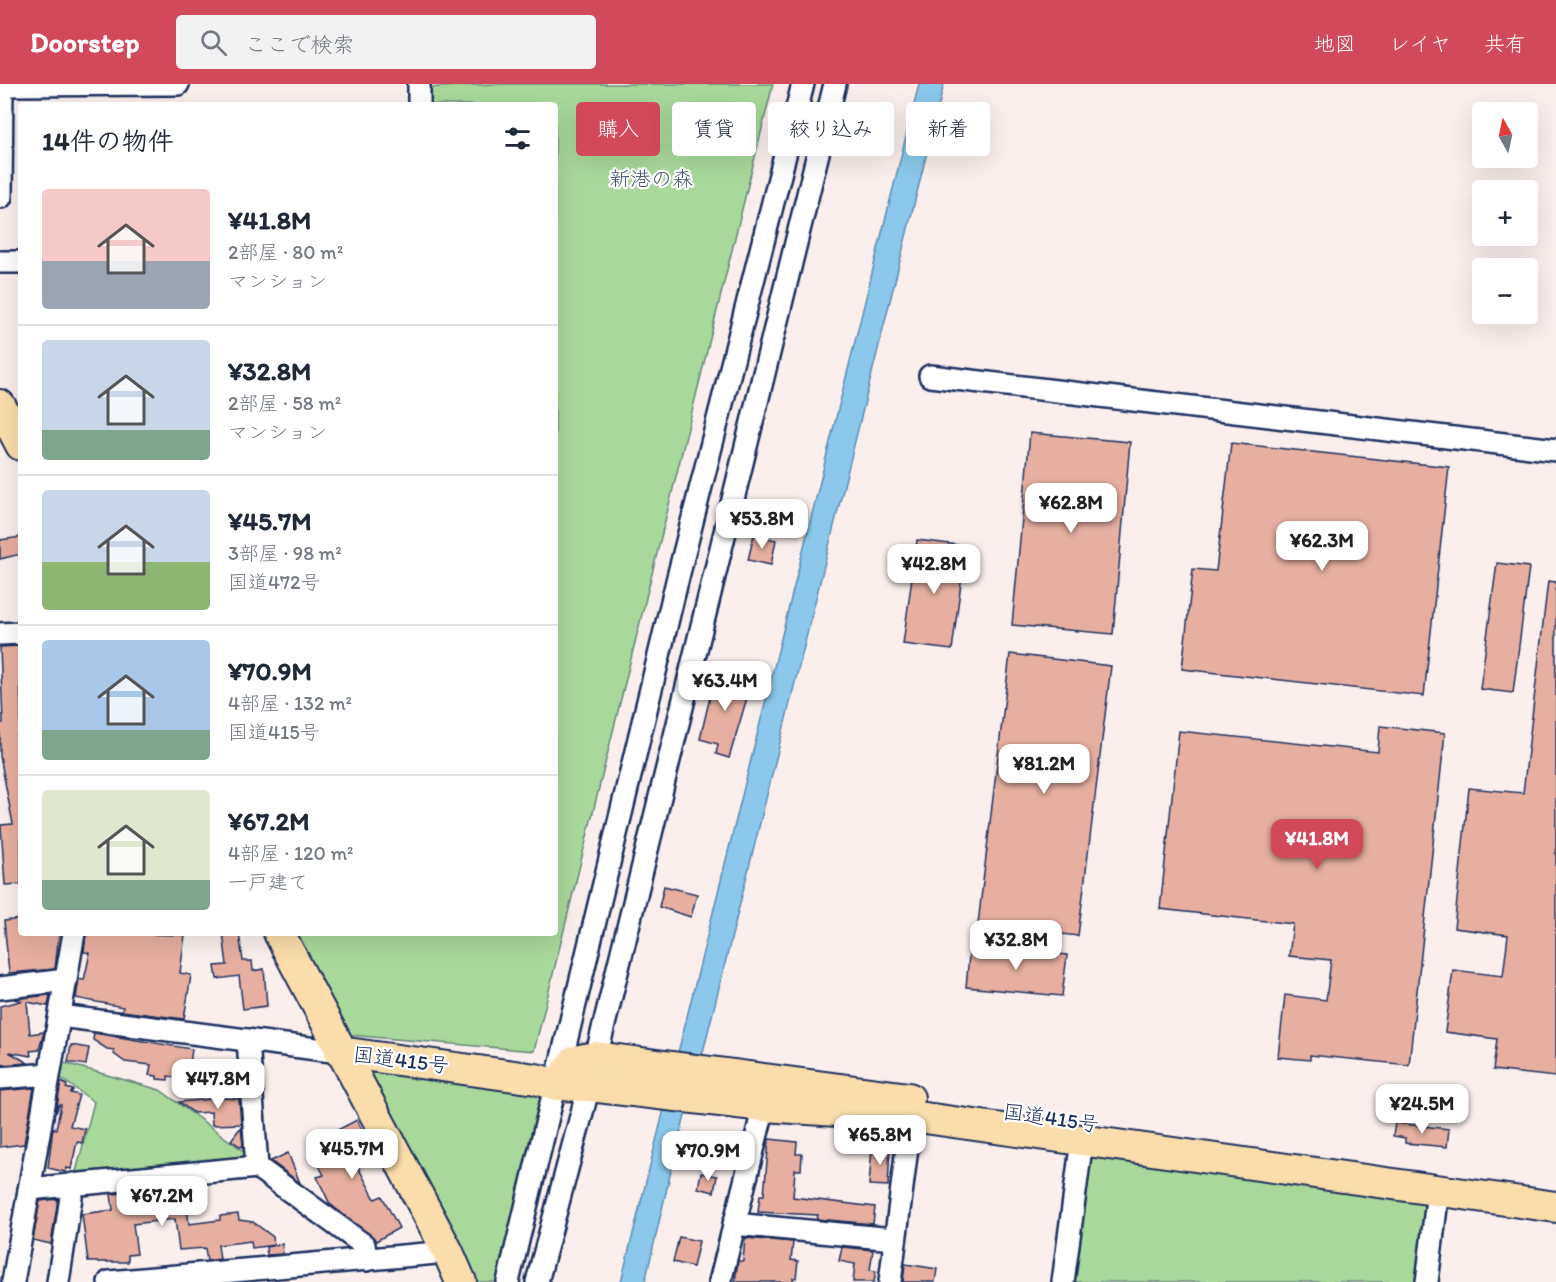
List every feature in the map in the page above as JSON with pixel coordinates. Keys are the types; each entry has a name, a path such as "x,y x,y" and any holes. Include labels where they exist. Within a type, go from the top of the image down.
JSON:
{"highway":[{"path":"2,412 18,440"},
{"name":"国道415号","path":"281,936 340,1052 536,1079 557,1085 589,1086 764,1106 911,1116 1556,1208"},
{"path":"340,1052 448,1252 461,1282"},
{"name":"国道415号","path":"596,1057 708,1070 1556,1188"},
{"path":"557,1085 576,1061 596,1057"}],"street":[{"path":"1,197 2,85 178,84"},
{"path":"419,84 419,102"},
{"path":"508,1282 677,581 803,84"},
{"path":"537,1282 589,1086 835,84"},
{"path":"0,262 18,262"},
{"path":"930,376 1556,450"},
{"path":"0,634 18,633"},
{"path":"13,1282 73,936"},
{"path":"0,988 66,980"},
{"path":"60,1016 340,1052"},
{"path":"248,1040 257,1167"},
{"path":"0,1078 49,1074"},
{"path":"720,1282 764,1106"},
{"path":"890,1282 911,1116"},
{"path":"1063,1282 1082,1140"},
{"path":"29,1188 257,1167 364,1245 366,1260"},
{"path":"58,1282 73,1184"},
{"path":"1427,1282 1438,1191"},
{"path":"734,1224 894,1239"},
{"path":"109,1282 244,1277 366,1260 448,1252"}],"green space":[{"name":"新港の森","path":"490,84 773,84 756,153 756,102 672,102 672,156 755,156 534,1051 337,1034 288,936 558,936 558,102 426,102 426,88"},
{"path":"58,1061 160,1090 249,1155 247,1161 75,1176 94,1102 55,1074"},
{"path":"363,1068 551,1088 502,1282 464,1282"},
{"path":"1090,1153 1431,1196 1420,1282 1075,1282"}],"water":[{"path":"919,84 944,84 940,102 915,102"},
{"path":"906,136 906,156 926,156 704,1048 678,1141 645,1282 621,1282"}],"building":[{"path":"1030,433 1130,442 1113,634 1012,625"},
{"path":"1231,443 1449,467 1424,696 1182,669 1193,569 1216,571"},
{"path":"754,535 776,540 771,565 748,560"},
{"path":"18,537 18,555 0,559 0,540"},
{"path":"917,540 966,546 952,650 903,644"},
{"path":"1497,563 1529,567 1513,693 1480,689"},
{"path":"1548,581 1556,582 1556,1077 1493,1070 1497,1039 1445,1032 1453,970 1503,976 1508,935 1454,928 1469,788 1523,793"},
{"path":"18,646 18,884 5,885 1,825 13,824 0,756 0,723 3,723 0,647"},
{"path":"1010,654 1111,666 1078,936 978,924"},
{"path":"716,672 752,681 729,758 716,754 718,744 700,739"},
{"path":"1380,726 1445,733 1409,1065 1310,1055 1310,1060 1278,1057 1285,995 1326,1000 1331,960 1289,956 1293,924 1160,909 1179,731 1378,752"},
{"path":"664,886 697,894 691,917 659,907"},
{"path":"18,919 18,936 59,936 55,969 9,973 4,921"},
{"path":"86,936 185,936 180,973 191,975 184,1019 122,1011 123,1007 76,998 79,979 84,980 90,953 84,952"},
{"path":"223,936 239,936 243,961 252,961 253,971 264,969 267,1006 243,1009 239,976 217,979 215,966 227,965"},
{"path":"970,945 1067,955 1062,996 966,987"},
{"path":"50,995 48,1006 27,1002 30,1034 44,1032 39,1050 30,1051 31,1056 9,1052 28,1063 0,1065 0,1006 21,1001 14,999"},
{"path":"94,1033 192,1049 188,1079 168,1076 168,1080 157,1079 157,1076 149,1075 151,1065 125,1062 114,1054 114,1050 107,1049 93,1040"},
{"path":"71,1045 89,1048 86,1065 68,1062"},
{"path":"61,1082 67,1085 66,1088 73,1090 71,1093 79,1095 70,1126 85,1129 82,1143 77,1142 71,1169 67,1168 66,1172 48,1168 53,1128 56,1129 61,1105 56,1113"},
{"path":"34,1088 24,1144 0,1147 0,1091"},
{"path":"222,1098 239,1099 241,1124 212,1125 211,1112 194,1113 179,1102"},
{"path":"357,1120 376,1158 358,1167 375,1199 382,1196 399,1228 376,1241 330,1204 317,1177 324,1175 308,1145"},
{"path":"1395,1123 1449,1129 1447,1147 1405,1143 1405,1138 1393,1136"},
{"path":"241,1127 243,1145 241,1147 231,1140"},
{"path":"769,1139 797,1142 796,1154 802,1154 801,1170 795,1170 793,1197 875,1207 873,1224 817,1219 818,1215 758,1212 760,1195 764,1195"},
{"path":"872,1147 890,1147 888,1186 869,1185"},
{"path":"723,1152 736,1155 734,1167 720,1165"},
{"path":"288,1153 300,1183 271,1161"},
{"path":"701,1173 717,1176 714,1192 698,1188"},
{"path":"185,1190 189,1224 220,1220 220,1216 238,1214 239,1220 253,1222 273,1237 274,1245 252,1248 251,1241 218,1245 220,1259 207,1261 205,1248 179,1250 175,1219 133,1224 137,1254 128,1255 128,1262 88,1262 82,1214 113,1210 111,1194 156,1191 156,1194"},
{"path":"58,1199 51,1244 33,1240 40,1201"},
{"path":"679,1237 699,1241 693,1267 673,1262"},
{"path":"745,1238 793,1242 791,1260 798,1261 796,1278 793,1278 793,1282 735,1282 738,1261 743,1261"},
{"path":"282,1244 283,1254 267,1255 266,1247"},
{"path":"842,1247 873,1250 870,1270 876,1271 874,1282 853,1282 855,1264 839,1261"},
{"path":"905,1264 937,1269 935,1282 903,1282"}]}
